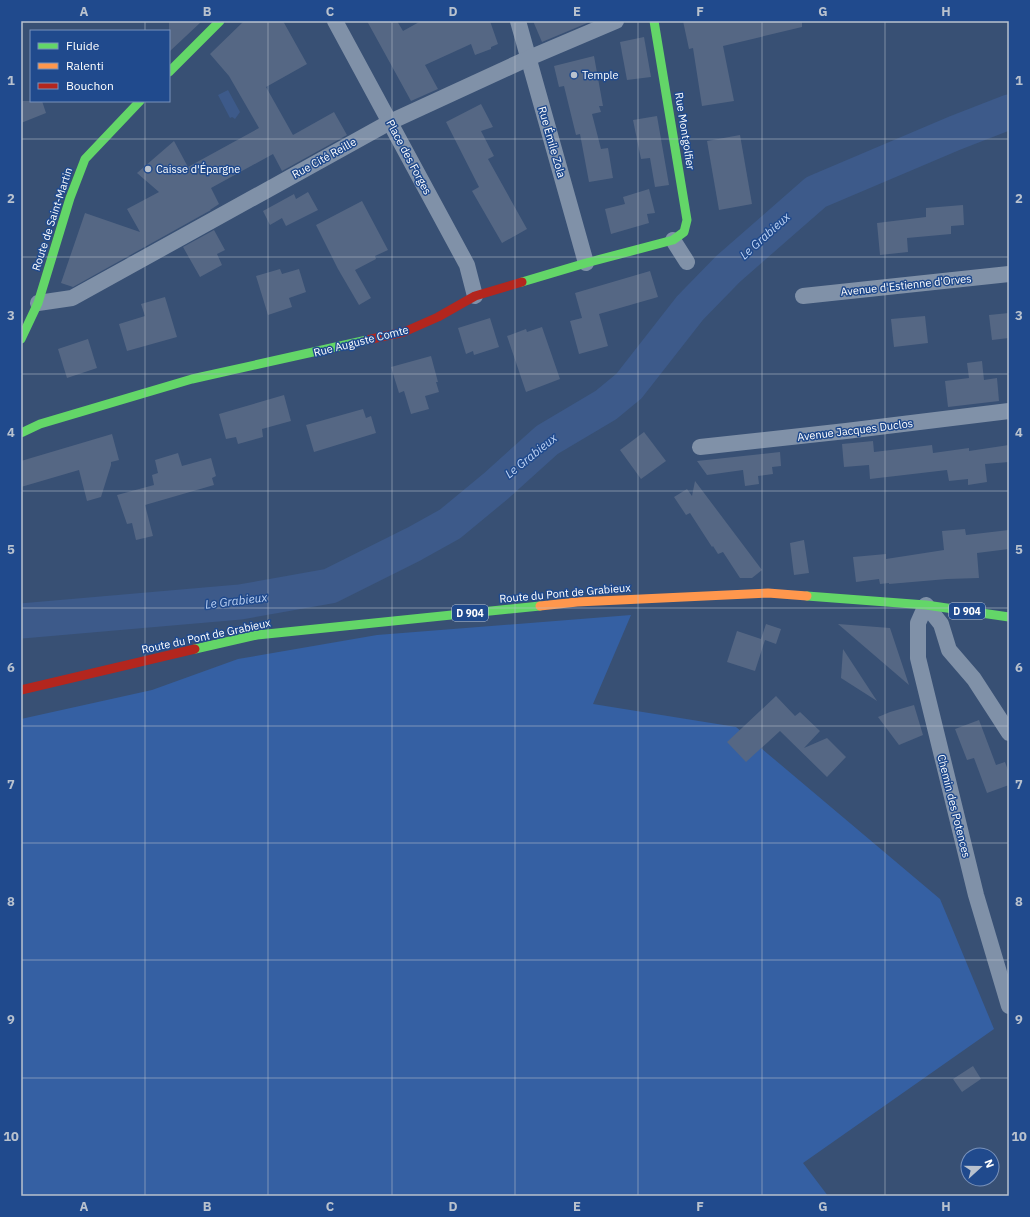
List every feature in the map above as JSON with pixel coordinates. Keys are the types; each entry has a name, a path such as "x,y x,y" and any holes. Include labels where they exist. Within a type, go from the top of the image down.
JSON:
{"main road":[{"path":"170,71 220,21"},
{"name":"Rue Montgolfier","path":"654,21 687,220 684,232 674,240"},
{"name":"Route de Saint-Martin","path":"21,339 38,303 70,198 85,159 139,102"},
{"name":"Rue Auguste Comte","path":"21,433 40,424 192,379 404,332 438,317 475,296 586,263 674,240"},
{"name":"Route du Pont de Grabieux","path":"21,690 257,635 577,602 768,593 926,605"},
{"name":"D 904","path":"926,605 1009,617"}],"street":[{"name":"Place des Forges","path":"335,21 467,264 475,296"},
{"name":"Rue Émile Zola","path":"518,21 586,263"},
{"name":"Rue Cité Reille","path":"38,303 72,298 390,122 529,58 616,21"},
{"path":"674,240 687,262"},
{"name":"Avenue d'Estienne d'Orves","path":"803,296 1009,274"},
{"name":"Avenue Jacques Duclos","path":"700,447 1009,411"},
{"name":"Rue Auguste Comte","path":"21,421 40,424"},
{"path":"926,605 941,624 949,650 974,679 1009,733"},
{"name":"Chemin des Potences","path":"926,605 918,623 918,658 976,895 1009,1006"}],"shaded area":[{"path":"228,90 240,112 235,119 232,117 230,118 218,95"},
{"path":"631,615 593,704 736,727 940,899 994,1029 803,1163 828,1196 21,1196 21,719 152,690 238,659 377,635"}],"building":[{"path":"169,21 202,21 170,51"},
{"path":"244,21 283,21 307,64 266,87 293,135 334,112 347,135 282,171 273,154 211,188 219,204 211,210 73,287 61,283 85,213 140,232 127,209 159,192 137,173 174,141 188,167 259,128 229,76 210,54"},
{"path":"367,21 397,21 403,31 421,21 490,21 498,44 491,47 491,49 475,55 471,44 425,65 438,89 411,101"},
{"path":"533,21 592,21 542,42"},
{"path":"683,21 802,21 802,27 723,46 734,101 702,106 693,48 689,49"},
{"path":"644,37 651,77 627,80 620,42"},
{"path":"594,56 603,106 599,106 601,112 592,114 601,149 608,148 613,178 589,182 580,134 576,135 564,86 559,87 554,66"},
{"path":"21,101 42,102 46,113 21,123"},
{"path":"481,104 493,127 481,131 494,156 488,159 527,229 502,243 472,191 479,187 446,122"},
{"path":"657,116 669,185 655,187 650,158 641,159 633,120"},
{"path":"740,135 752,204 719,210 707,141"},
{"path":"649,189 655,213 647,214 649,223 611,234 605,209 625,204 623,197"},
{"path":"308,192 318,210 286,226 282,218 270,225 263,211 294,194 296,199"},
{"path":"362,201 388,250 375,256 376,259 355,270 371,298 359,305 338,269 316,225"},
{"path":"963,205 964,225 951,226 951,234 907,238 908,252 880,255 877,223 926,217 926,208"},
{"path":"214,230 225,250 217,254 222,265 200,277 183,247"},
{"path":"280,269 282,274 299,269 306,292 289,298 292,307 268,315 256,276"},
{"path":"650,271 658,297 599,314 608,346 579,354 570,321 582,318 575,293"},
{"path":"165,297 177,337 127,351 119,324 145,316 141,304"},
{"path":"1009,313 1009,338 992,340 989,315"},
{"path":"925,316 928,343 894,347 891,319"},
{"path":"490,318 499,347 474,355 473,351 466,354 458,328"},
{"path":"542,327 560,379 526,392 507,336 526,329 527,332"},
{"path":"88,339 97,368 67,378 58,349"},
{"path":"431,356 439,392 425,396 429,409 411,414 404,391 399,393 391,367"},
{"path":"982,361 984,380 997,378 999,401 948,407 945,381 969,378 967,363"},
{"path":"284,395 291,421 262,429 263,437 238,444 236,437 226,439 219,414"},
{"path":"363,409 366,418 371,416 376,433 314,452 306,425"},
{"path":"644,432 666,461 641,479 620,450"},
{"path":"112,434 119,460 111,462 101,497 87,501 79,470 21,487 21,461"},
{"path":"873,441 874,452 932,445 933,453 969,448 969,451 1009,445 1009,462 985,464 987,482 968,485 968,479 949,481 947,470 870,479 869,465 844,467 842,444"},
{"path":"780,452 781,466 772,467 773,474 758,476 759,484 745,486 743,470 707,475 697,461"},
{"path":"178,453 182,466 211,458 216,476 212,478 214,485 145,505 153,536 136,540 132,523 127,524 117,495 154,485 152,475 158,473 155,460"},
{"path":"695,481 762,570 752,578 740,578 723,552 718,554 690,513 686,515 674,497 687,489 692,496"},
{"path":"965,529 966,535 1009,530 1009,549 977,553 979,578 889,584 880,584 879,579 856,582 853,557 886,554 886,559 944,550 942,531"},
{"path":"804,540 809,573 794,575 790,543"},
{"path":"766,624 781,629 776,644 765,640 755,671 727,662 737,631 761,639"},
{"path":"838,624 890,628 909,685"},
{"path":"843,649 877,701 841,678"},
{"path":"776,696 795,716 800,712 820,731 804,748 827,738 846,757 827,777 780,731 746,762 727,742"},
{"path":"914,705 923,735 899,745 878,717"},
{"path":"979,720 996,765 1005,762 1009,773 1009,785 987,793 974,758 967,760 955,729"},
{"path":"973,1066 981,1079 962,1092 953,1079"}],"waterway":[{"name":"Le Grabieux","path":"21,621 240,602 330,586 414,544 450,524 496,486 547,440 606,405 629,386 690,308 728,269 816,192 955,133 1009,112"}],"traffic: fast":[{"path":"170,71 220,21"},
{"path":"522,282 673,240 684,232 687,220 654,21"},
{"path":"21,339 38,303 70,198 85,159 139,102"},
{"path":"21,433 40,424 192,379 367,340"},
{"path":"807,596 926,605 1009,617"},
{"path":"195,649 257,635 540,606"}],"traffic: slow":[{"path":"540,606 577,602 768,593 807,596"}],"traffic: jam":[{"path":"367,340 404,332 438,317 475,296 522,282"},
{"path":"21,690 195,649"}],"place":[{"name":"Temple","path":"574,75"},
{"name":"Caisse d'Épargne","path":"148,169"}]}
